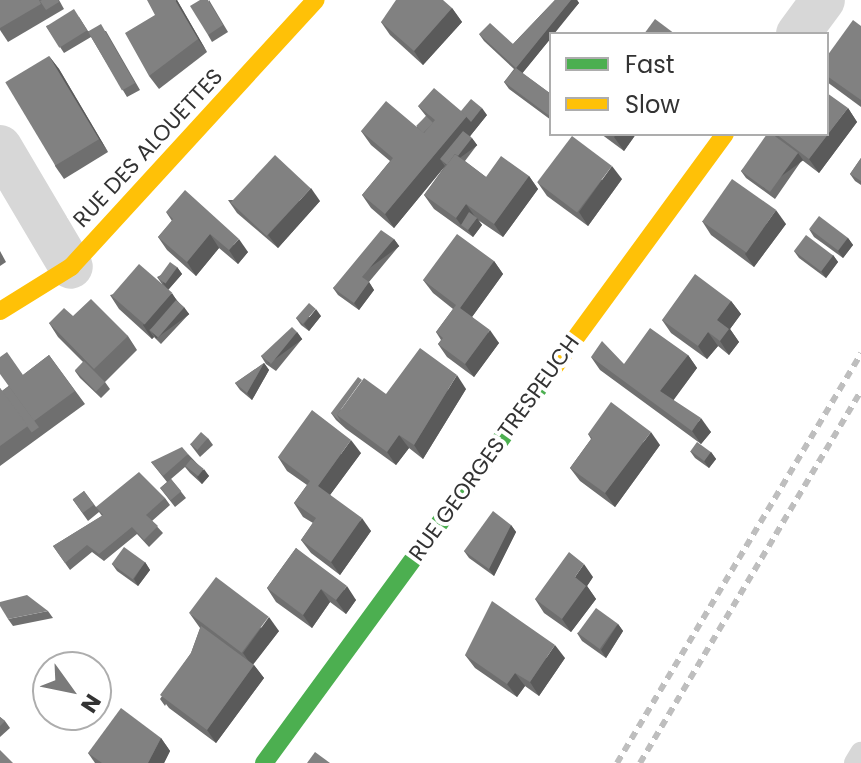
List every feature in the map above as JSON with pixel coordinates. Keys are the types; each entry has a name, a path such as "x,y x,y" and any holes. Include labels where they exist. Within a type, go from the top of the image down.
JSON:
{"street":[{"name":"RUE DES ALOUETTES","path":"0,311 71,267 316,0"},
{"path":"799,32 823,0"},
{"name":"RUE GEORGES TRESPEUCH","path":"264,763 724,136"},
{"path":"0,147 71,267"}],"lane":[{"path":"855,763 861,753"}],"building":[{"path":"0,0 39,0 41,4 0,28"},
{"path":"42,0 58,0 59,2 46,10"},
{"path":"147,0 175,0 198,39 149,76 125,33 155,15"},
{"path":"200,0 208,0 223,25 208,35 190,6"},
{"path":"396,0 443,0 452,8 414,51 381,22"},
{"path":"555,0 571,0 516,68 479,34 490,23 513,44"},
{"path":"74,9 87,30 59,48 46,26"},
{"path":"655,19 672,32 645,32"},
{"path":"853,20 861,26 861,100 829,77 829,53"},
{"path":"101,24 135,83 122,90 88,32"},
{"path":"49,56 99,139 55,165 5,82"},
{"path":"516,68 549,93 549,116 504,82"},
{"path":"434,88 467,116 385,214 362,195 393,158 361,131 386,101 424,133 435,120 418,106"},
{"path":"829,94 848,108 829,133"},
{"path":"471,99 482,108 471,122 461,111"},
{"path":"426,116 433,123 423,133 416,126"},
{"path":"463,131 472,138 447,165 440,159"},
{"path":"572,136 612,166 577,212 537,182"},
{"path":"766,136 775,136 798,153 770,192 741,171"},
{"path":"779,136 827,136 809,159"},
{"path":"455,154 486,177 501,156 529,176 494,224 466,204 456,218 424,195"},
{"path":"275,155 311,188 267,236 231,203"},
{"path":"861,158 861,181 850,174"},
{"path":"732,179 776,210 746,253 702,222"},
{"path":"185,190 239,239 229,250 210,234 187,262 158,237 173,219 166,212"},
{"path":"469,212 477,218 468,230 461,225"},
{"path":"819,216 848,238 838,250 809,229"},
{"path":"381,230 394,239 362,277 369,282 354,303 333,288"},
{"path":"457,234 494,261 460,308 490,330 465,364 438,344 443,338 436,332 456,305 423,280"},
{"path":"806,235 833,255 821,271 794,251"},
{"path":"170,262 177,267 166,283 158,278"},
{"path":"139,264 172,293 145,325 111,296"},
{"path":"695,274 731,301 717,320 729,329 720,341 708,332 698,346 662,320"},
{"path":"91,299 128,336 94,369 49,323 64,308 73,316"},
{"path":"176,300 184,307 158,337 150,330"},
{"path":"309,303 316,309 303,324 296,318"},
{"path":"292,327 297,332 271,364 261,356"},
{"path":"650,328 688,355 660,391 701,418 692,431 591,357 602,341 624,364"},
{"path":"420,348 457,375 414,445 399,435 387,452 337,415 364,378 386,394"},
{"path":"7,352 23,375 49,355 75,391 34,421 0,374 0,357"},
{"path":"84,361 105,382 96,391 75,370"},
{"path":"264,363 247,393 235,383"},
{"path":"358,377 362,380 337,415 341,422 331,413"},
{"path":"9,386 39,427 32,433 2,391"},
{"path":"0,388 28,426 0,446"},
{"path":"611,402 651,432 605,493 570,468 592,438 588,434"},
{"path":"312,410 351,440 318,486 362,518 331,562 301,540 316,518 294,503 310,481 278,457"},
{"path":"201,432 208,438 197,450 191,444"},
{"path":"697,442 711,452 704,461 691,451"},
{"path":"182,447 188,454 163,476 151,462"},
{"path":"191,459 204,469 198,476 185,466"},
{"path":"139,472 165,498 146,515 158,526 144,540 132,527 99,554 87,545 65,563 53,546 103,515 96,507"},
{"path":"171,479 181,491 171,500 160,488"},
{"path":"84,491 94,505 83,513 73,499"},
{"path":"493,511 511,525 489,569 464,551"},
{"path":"124,547 145,562 133,579 112,564"},
{"path":"296,548 347,586 336,600 321,589 303,615 267,588"},
{"path":"569,552 584,564 575,577 586,586 562,619 535,599"},
{"path":"216,577 269,617 242,653 189,613"},
{"path":"27,595 48,611 8,619 0,602"},
{"path":"492,601 555,645 530,682 515,673 507,684 465,655"},
{"path":"596,608 618,624 600,649 578,633"},
{"path":"201,626 254,665 207,730 160,695 191,653"},
{"path":"121,708 161,738 148,763 102,763 88,753 104,731 112,731 112,720"},
{"path":"0,750 13,763 0,763"},
{"path":"315,752 330,763 307,763"}],"railway":[{"path":"617,763 861,353"},
{"path":"640,763 861,391"}],"traffic: fast":[{"path":"264,763 547,377"}],"traffic: slow":[{"path":"0,311 71,267 316,0"},
{"path":"547,377 724,136"}]}
